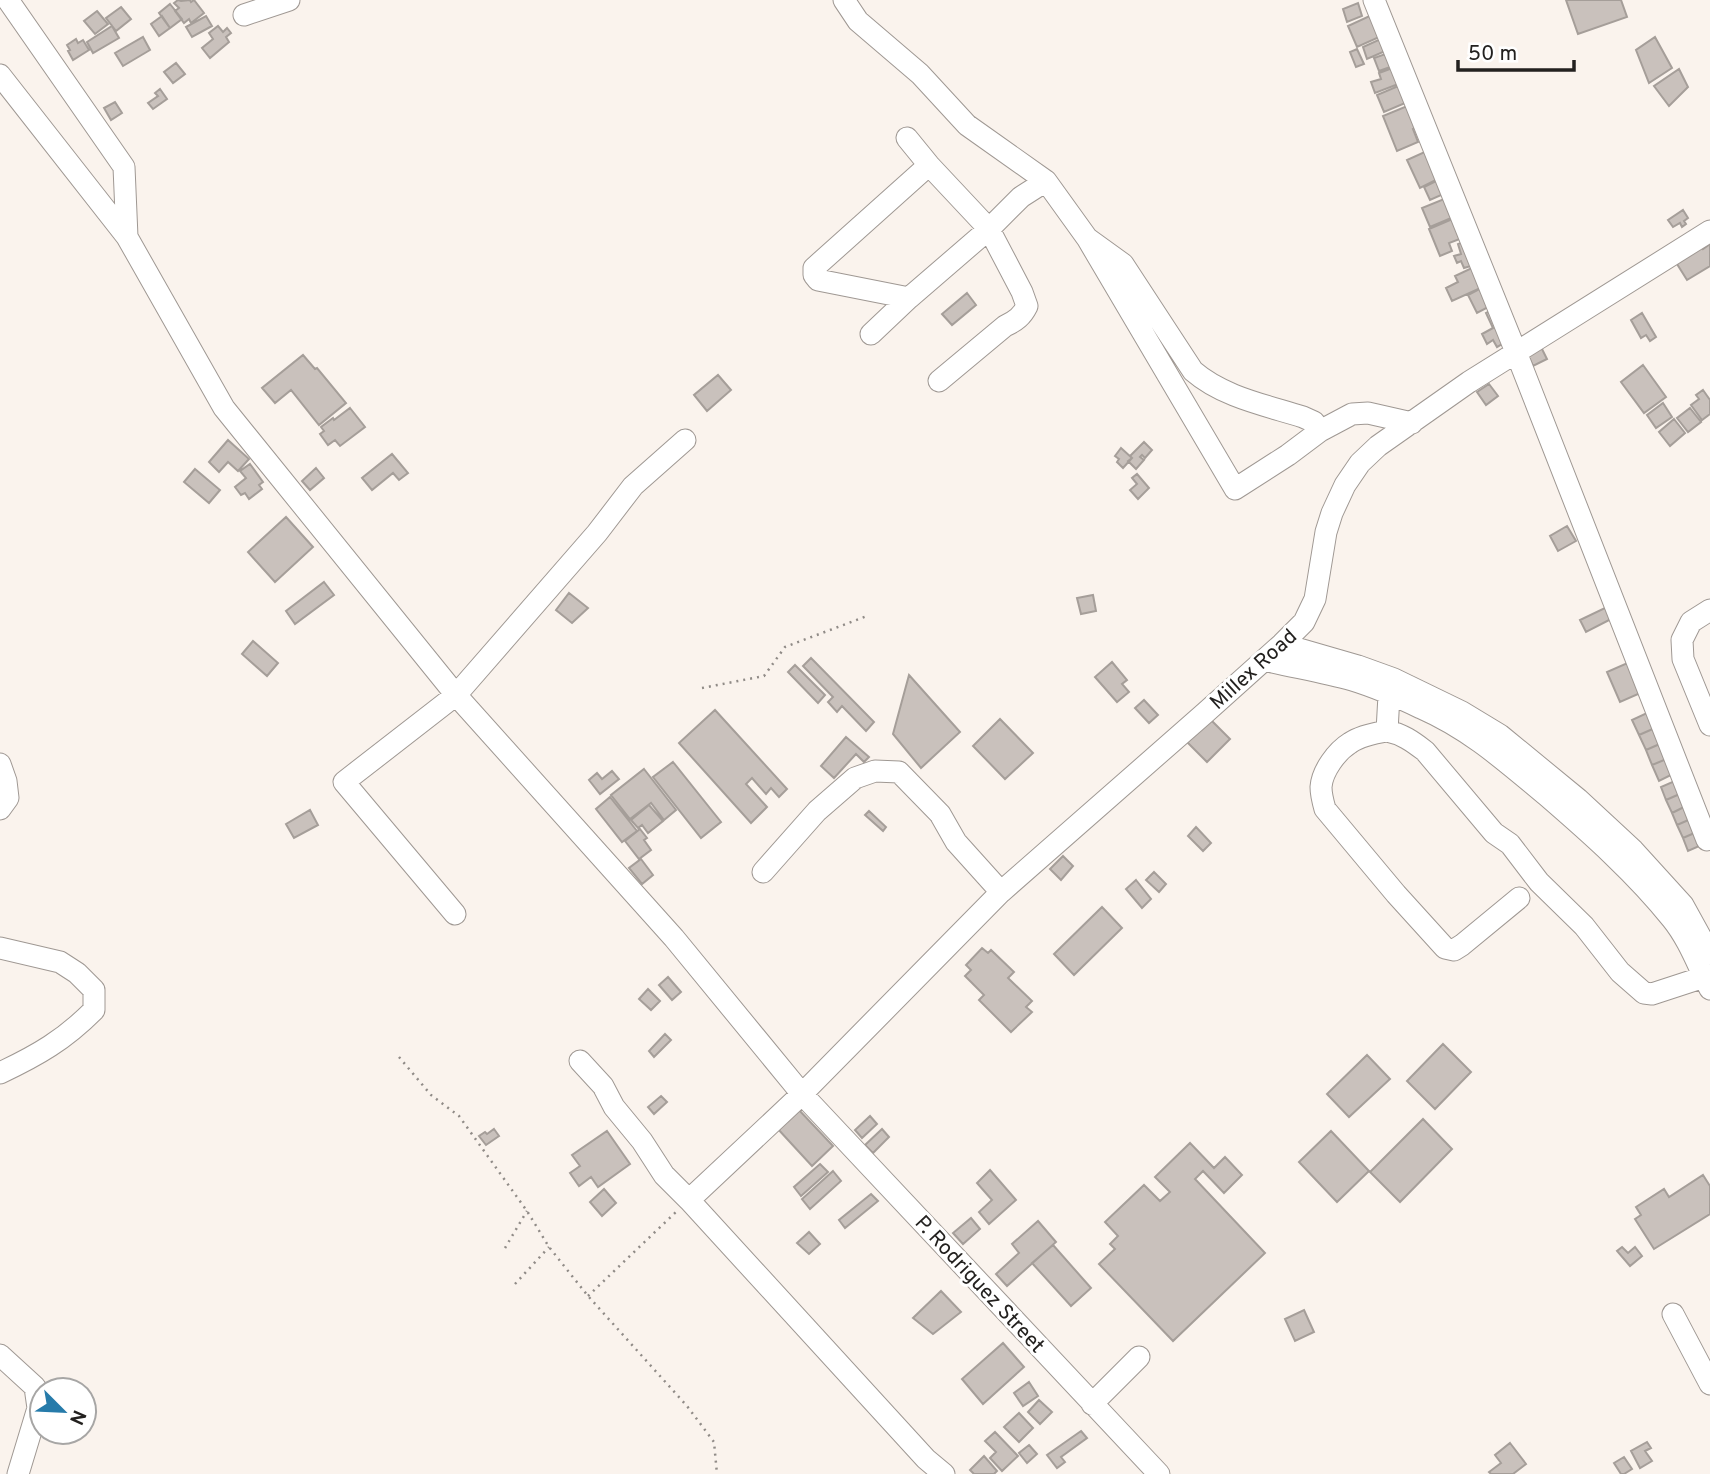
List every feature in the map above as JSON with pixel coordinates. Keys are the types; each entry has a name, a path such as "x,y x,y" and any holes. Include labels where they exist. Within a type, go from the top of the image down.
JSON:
{"street":[{"path":"8,0 124,167 127,237"},
{"path":"244,15 289,0"},
{"path":"844,0 858,21 920,74 967,125 1046,181 1087,239 1235,489 1320,431 1352,414 1368,413 1412,423"},
{"path":"1374,0 1516,352 1707,840"},
{"name":"P. Rodriguez Street","path":"0,75 127,237 224,408 456,695 674,938 802,1094 1092,1404 1145,1469"},
{"path":"907,138 929,166 989,229 1027,306 1016,321 1005,326 939,381"},
{"path":"909,298 818,280 814,275 814,268 929,166"},
{"path":"871,334 1021,197 1046,181"},
{"name":"Millex Road","path":"689,1200 802,1094 1000,892 1304,622 1315,599 1326,532 1332,513 1345,485 1360,463 1378,446 1469,382 1710,231"},
{"path":"1087,239 1122,264 1193,371 1206,382 1228,393 1303,417 1314,422 1320,431"},
{"path":"455,914 345,782 456,695 597,533 633,486 685,440"},
{"path":"1708,715 1683,659 1682,640 1691,622 1710,610"},
{"path":"1282,644 1394,679 1462,712 1500,735 1578,799 1633,850 1683,905 1710,954"},
{"path":"1264,660 1354,680 1422,708 1490,748 1623,865 1673,920 1707,983 1652,995 1633,985 1584,926 1539,882 1510,844 1494,833 1424,751 1412,741 1398,733 1373,733 1352,741 1339,752 1325,772 1321,785 1325,809 1445,948 1454,950 1462,945 1519,898"},
{"path":"1387,731 1389,695"},
{"path":"0,764 8,799 0,809"},
{"path":"763,872 817,811 855,778 875,771 899,772 940,814 956,842 1000,892"},
{"path":"0,948 60,962 77,973 94,990 94,1010 75,1029 39,1054 0,1073"},
{"path":"580,1061 603,1086 614,1108 642,1141 664,1175 926,1459 944,1474"},
{"path":"1673,1314 1710,1384"},
{"path":"0,1355 36,1387 38,1408 18,1474"},
{"path":"1092,1404 1139,1357"}],"path":[{"path":"702,688 764,676 785,647 867,616"},
{"path":"399,1057 431,1095 459,1116 527,1211 549,1247 715,1442 717,1474"},
{"path":"588,1296 689,1200"},
{"path":"505,1248 527,1211"},
{"path":"515,1284 549,1247"}],"building":[{"path":"178,0 194,0 204,13 191,23 189,19 184,23 175,11 179,8 174,3"},
{"path":"1566,0 1621,0 1627,17 1578,34"},
{"path":"1358,3 1362,16 1347,22 1343,9"},
{"path":"170,4 182,19 170,28 159,13"},
{"path":"121,7 131,19 116,31 106,18"},
{"path":"97,11 108,24 95,34 84,21"},
{"path":"1376,13 1386,34 1357,47 1348,26"},
{"path":"162,16 170,28 159,36 151,24"},
{"path":"206,16 212,26 192,37 186,27"},
{"path":"112,26 119,38 93,53 87,42"},
{"path":"218,26 223,32 227,28 231,33 226,37 229,42 210,58 202,48 213,39 209,33"},
{"path":"143,37 150,50 123,66 115,53"},
{"path":"1385,37 1390,49 1367,59 1363,47"},
{"path":"1655,37 1672,68 1649,83 1636,50"},
{"path":"76,39 78,43 83,40 89,50 73,60 67,45"},
{"path":"1357,49 1364,64 1356,67 1350,52"},
{"path":"1391,52 1396,65 1379,71 1374,58"},
{"path":"176,63 185,74 173,83 164,72"},
{"path":"1395,67 1401,83 1375,93 1371,82 1381,79 1379,73"},
{"path":"1679,69 1688,87 1669,106 1654,86"},
{"path":"1403,84 1410,101 1384,112 1377,95"},
{"path":"160,89 167,99 153,109 148,103 158,96 155,93"},
{"path":"115,102 122,113 111,120 104,108"},
{"path":"1412,104 1421,125 1413,129 1418,142 1397,151 1383,116"},
{"path":"1429,150 1440,178 1420,188 1407,160"},
{"path":"1442,178 1448,192 1430,200 1424,187"},
{"path":"1449,197 1456,216 1430,227 1422,208"},
{"path":"1683,210 1688,218 1684,221 1686,224 1682,227 1680,223 1673,227 1668,220"},
{"path":"1457,217 1465,237 1449,243 1452,251 1440,256 1429,229"},
{"path":"1698,240 1703,249 1710,244 1710,266 1687,280 1672,256"},
{"path":"1466,241 1478,264 1464,268 1461,261 1457,263 1454,256 1461,254 1458,244"},
{"path":"1476,266 1485,286 1452,301 1446,288 1458,282 1455,276"},
{"path":"1485,286 1494,304 1477,313 1468,295"},
{"path":"967,293 976,305 952,325 942,314"},
{"path":"1492,310 1507,341 1497,347 1493,340 1487,344 1482,334 1493,328 1486,313"},
{"path":"1642,313 1656,337 1650,341 1646,335 1641,338 1631,320"},
{"path":"1539,343 1547,359 1533,366 1525,350"},
{"path":"303,355 346,403 319,425 291,390 275,403 262,388"},
{"path":"1643,365 1666,397 1644,413 1621,382"},
{"path":"718,375 731,390 707,411 694,395"},
{"path":"1489,384 1498,396 1486,405 1477,392"},
{"path":"1703,390 1710,400 1710,414 1702,420 1691,405 1699,399 1696,395"},
{"path":"1663,403 1672,417 1656,428 1647,415"},
{"path":"350,408 365,427 340,446 335,440 328,445 320,434 324,431 321,427"},
{"path":"1690,408 1701,422 1688,432 1677,418"},
{"path":"1674,419 1685,433 1670,446 1659,432"},
{"path":"228,440 249,459 238,471 228,462 219,472 209,462"},
{"path":"1144,442 1152,450 1145,458 1142,455 1140,457 1144,460 1136,469 1128,461"},
{"path":"1121,448 1132,458 1123,468 1115,456"},
{"path":"392,454 408,473 399,480 393,473 372,490 362,478"},
{"path":"250,464 263,482 259,485 262,489 249,499 245,493 241,495 235,487 246,478 240,471"},
{"path":"316,468 324,478 310,490 302,481"},
{"path":"195,469 220,490 209,503 184,482"},
{"path":"1137,474 1149,488 1138,499 1130,490 1137,484 1132,478"},
{"path":"286,517 313,547 275,582 248,552"},
{"path":"1567,526 1576,541 1558,551 1550,536"},
{"path":"324,582 334,595 295,624 286,611"},
{"path":"569,593 588,608 572,623 556,610"},
{"path":"1093,595 1096,611 1081,614 1077,598"},
{"path":"1609,606 1615,617 1586,632 1580,620"},
{"path":"253,641 278,663 267,676 242,654"},
{"path":"811,658 874,722 866,731 842,706 837,712 828,702 833,697 803,666"},
{"path":"1632,661 1645,691 1620,702 1607,672"},
{"path":"1112,662 1127,680 1122,684 1129,692 1117,702 1095,677"},
{"path":"795,665 825,695 818,703 788,672"},
{"path":"909,675 960,732 921,768 893,734"},
{"path":"1144,700 1158,715 1149,723 1135,708"},
{"path":"715,710 787,789 779,797 771,788 766,794 752,778 746,784 767,807 751,823 679,743"},
{"path":"1649,712 1655,728 1639,735 1632,720"},
{"path":"1000,719 1033,753 1005,779 973,746"},
{"path":"1210,719 1230,739 1207,762 1187,742"},
{"path":"1655,728 1662,743 1646,750 1639,735"},
{"path":"846,737 869,757 864,762 856,754 834,778 821,766"},
{"path":"1662,743 1669,758 1652,765 1646,750"},
{"path":"1669,758 1675,773 1659,781 1652,765"},
{"path":"673,762 721,822 701,838 653,777"},
{"path":"644,769 676,810 664,820 651,803 630,819 611,795"},
{"path":"612,771 619,779 600,794 589,780 597,773 602,779"},
{"path":"1677,780 1682,793 1666,800 1661,787"},
{"path":"1682,793 1688,805 1672,813 1666,800"},
{"path":"610,797 637,831 622,842 596,809"},
{"path":"649,805 663,821 648,833 642,825 638,828 631,820"},
{"path":"1688,805 1693,818 1677,825 1672,813"},
{"path":"310,810 318,825 294,838 286,824"},
{"path":"869,811 886,827 883,831 865,815"},
{"path":"1693,818 1699,831 1683,838 1677,825"},
{"path":"1196,827 1211,843 1203,851 1188,836"},
{"path":"640,829 651,850 639,859 625,841"},
{"path":"1699,831 1704,844 1688,851 1683,838"},
{"path":"1063,856 1073,866 1061,880 1050,869"},
{"path":"641,859 653,875 642,884 629,868"},
{"path":"1154,872 1166,884 1159,892 1146,880"},
{"path":"1136,880 1151,899 1142,908 1126,889"},
{"path":"1102,907 1122,928 1074,975 1054,954"},
{"path":"982,948 988,953 991,950 1014,972 1008,978 1032,1001 1026,1007 1032,1012 1011,1032 979,1000 984,995 965,976 971,970 966,965"},
{"path":"668,977 681,992 672,1000 659,985"},
{"path":"648,989 660,1001 651,1010 639,999"},
{"path":"665,1034 671,1040 654,1057 649,1051"},
{"path":"1443,1044 1471,1072 1435,1109 1407,1081"},
{"path":"1367,1055 1390,1079 1349,1117 1327,1094"},
{"path":"661,1096 667,1102 654,1114 648,1107"},
{"path":"798,1109 833,1146 812,1166 777,1128"},
{"path":"870,1116 877,1124 862,1138 855,1130"},
{"path":"1423,1119 1452,1149 1400,1202 1370,1172"},
{"path":"494,1129 499,1136 486,1145 479,1136"},
{"path":"882,1129 889,1137 873,1153 865,1145"},
{"path":"607,1131 630,1164 598,1187 591,1177 579,1186 570,1173 580,1166 572,1155"},
{"path":"1331,1131 1369,1171 1337,1202 1299,1162"},
{"path":"1190,1143 1214,1168 1225,1157 1242,1175 1224,1193 1203,1171 1195,1179 1265,1253 1173,1341 1099,1264 1115,1249 1110,1244 1118,1236 1105,1222 1144,1185 1160,1201 1170,1192 1155,1177"},
{"path":"820,1164 828,1172 801,1196 794,1187"},
{"path":"990,1170 1016,1200 989,1224 979,1212 992,1200 977,1183"},
{"path":"833,1171 841,1181 810,1209 802,1199"},
{"path":"1703,1175 1710,1186 1710,1214 1654,1249 1635,1219 1641,1215 1636,1207 1664,1189 1669,1197"},
{"path":"604,1189 616,1203 602,1216 590,1202"},
{"path":"871,1194 878,1201 845,1228 839,1220"},
{"path":"971,1218 980,1229 963,1244 953,1233"},
{"path":"1038,1221 1056,1242 1007,1286 996,1274 1019,1253 1012,1244"},
{"path":"809,1232 820,1244 809,1254 797,1243"},
{"path":"1053,1245 1091,1288 1071,1306 1032,1263"},
{"path":"1622,1247 1628,1253 1635,1247 1642,1256 1630,1266 1617,1251"},
{"path":"941,1291 961,1312 933,1334 913,1318"},
{"path":"1304,1310 1314,1332 1295,1341 1285,1319"},
{"path":"1003,1343 1024,1367 983,1404 962,1379"},
{"path":"1029,1382 1038,1396 1023,1406 1014,1393"},
{"path":"1039,1400 1052,1412 1040,1424 1028,1412"},
{"path":"1019,1413 1033,1428 1019,1442 1004,1427"},
{"path":"1081,1431 1087,1438 1061,1457 1065,1462 1057,1468 1047,1455"},
{"path":"995,1432 1018,1456 1002,1471 990,1458 996,1452 985,1441"},
{"path":"1647,1442 1651,1448 1645,1451 1652,1461 1640,1468 1631,1451"},
{"path":"1510,1443 1526,1464 1513,1474 1491,1474 1489,1472 1501,1463 1495,1455"},
{"path":"1029,1445 1037,1454 1027,1463 1019,1453"},
{"path":"984,1456 997,1471 994,1474 974,1474 970,1470"},
{"path":"1624,1457 1632,1469 1621,1474 1614,1463"}]}
